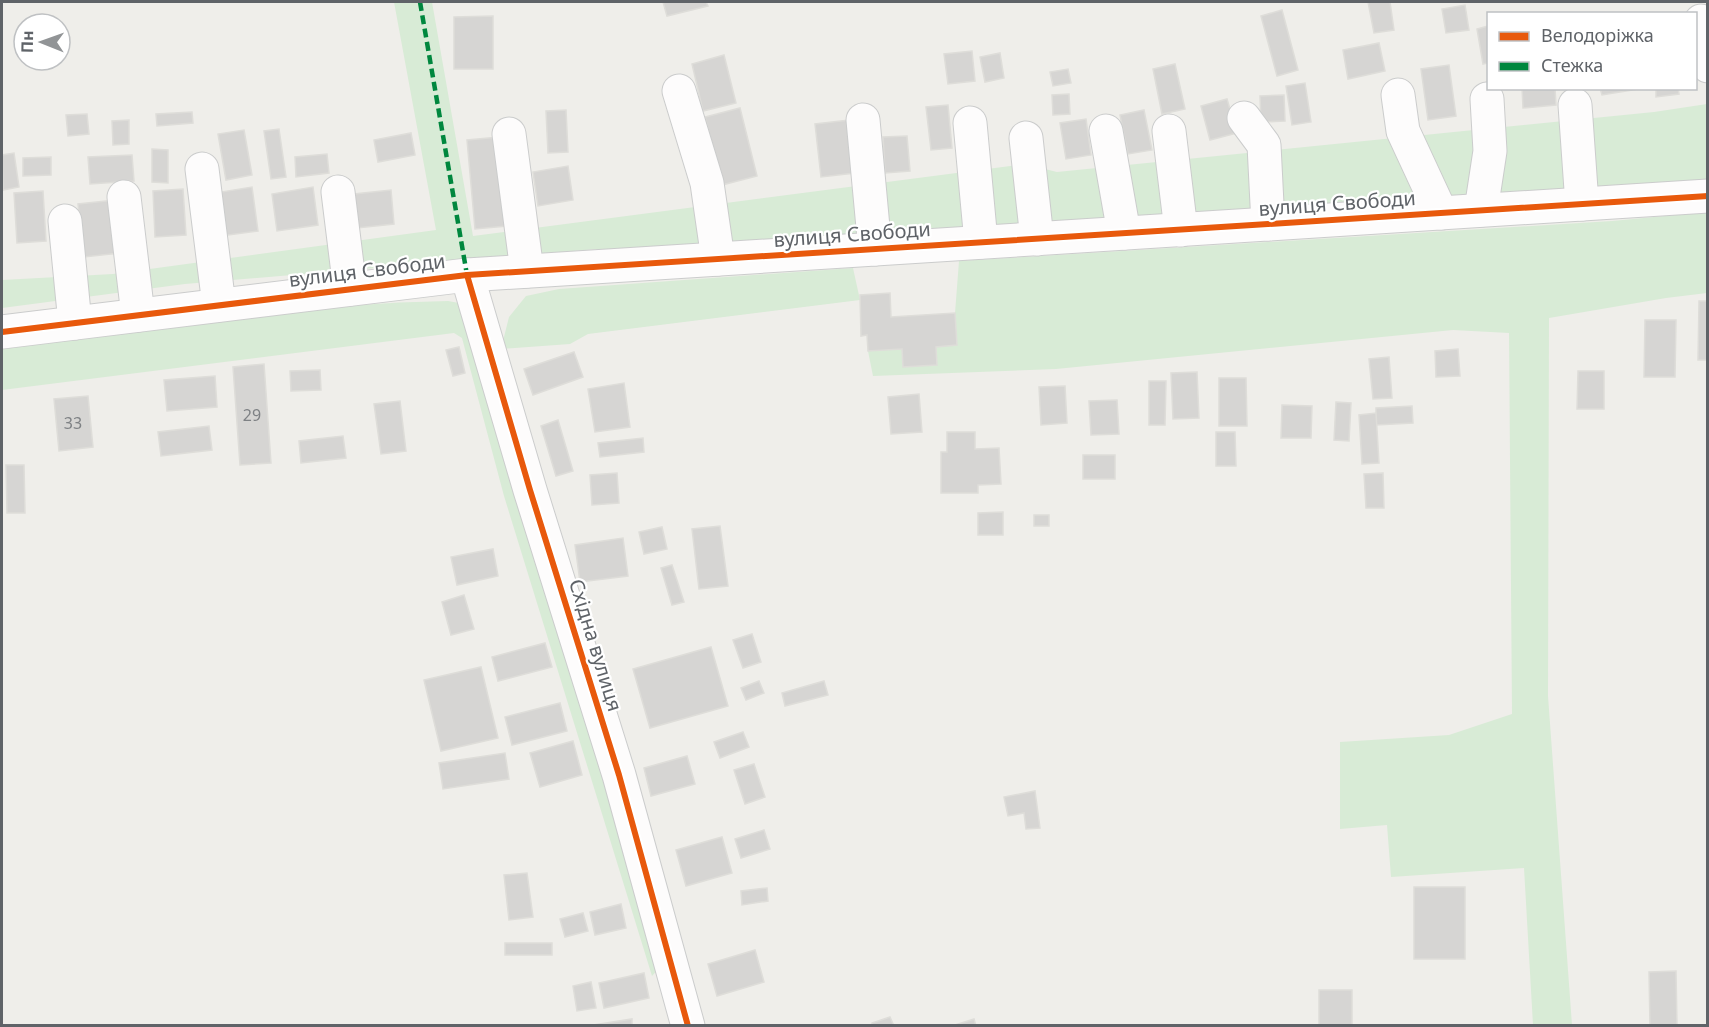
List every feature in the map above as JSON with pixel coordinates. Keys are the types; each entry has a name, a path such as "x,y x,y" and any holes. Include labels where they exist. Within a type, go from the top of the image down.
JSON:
{"street":[{"path":"1701,21 1707,66"},
{"path":"679,91 707,183 718,259"},
{"path":"1398,95 1403,131 1441,213"},
{"path":"1481,210 1490,151 1486,99"},
{"path":"1575,105 1582,204"},
{"path":"1244,118 1264,144 1268,224"},
{"path":"863,120 875,249"},
{"path":"970,123 981,242"},
{"path":"1168,130 1181,230"},
{"path":"1106,131 1124,233"},
{"path":"509,134 527,271"},
{"path":"1026,138 1037,239"},
{"path":"202,169 219,305"},
{"path":"338,192 350,289"},
{"name":"вулиця Свободи","path":"2,332 467,275 1707,196"},
{"path":"124,197 138,315"},
{"path":"65,221 75,323"},
{"name":"Східна вулиця","path":"467,275 530,490 619,775 688,1026"}],"green space":[{"path":"394,2 432,2 473,236 1025,164 1057,172 1654,112 1707,104 1707,185 599,256 597,249 185,284 2,308 2,280 113,274 436,230"},
{"path":"1707,212 1707,293 1549,318 1548,696 1572,1025 1533,1025 1524,868 1391,877 1387,825 1340,829 1340,742 1449,735 1512,714 1509,333 1453,330 1056,369 873,376 868,351 902,349 904,367 937,365 936,347 956,345 955,313 959,261 1612,221"},
{"path":"853,268 860,300 588,334 570,344 501,349 509,317 526,296 559,289"},
{"path":"448,301 470,305 664,963 652,976 504,496 462,338 454,333 2,390 2,344 280,311"}],"building":[{"path":"663,2 706,2 708,6 667,16"},
{"path":"1368,2 1390,2 1394,30 1374,33"},
{"path":"1465,5 1469,30 1446,33 1442,9"},
{"path":"1282,10 1298,70 1277,76 1261,16"},
{"path":"493,16 493,69 454,69 454,17"},
{"path":"1487,26 1487,63 1483,64 1477,29"},
{"path":"1379,43 1385,71 1348,79 1343,50"},
{"path":"972,51 975,81 948,84 944,54"},
{"path":"1000,53 1004,78 985,82 980,57"},
{"path":"724,55 736,103 703,111 692,64"},
{"path":"1175,64 1185,109 1162,114 1153,69"},
{"path":"1449,65 1456,116 1428,120 1421,69"},
{"path":"1068,69 1071,83 1053,86 1050,72"},
{"path":"1305,83 1311,122 1292,125 1286,86"},
{"path":"1522,90 1555,90 1556,105 1523,108"},
{"path":"1601,90 1632,90 1602,95"},
{"path":"1656,90 1678,90 1679,94 1656,97"},
{"path":"1069,94 1070,114 1053,115 1052,95"},
{"path":"1284,95 1285,121 1261,122 1260,96"},
{"path":"1227,99 1237,133 1210,140 1201,106"},
{"path":"948,105 952,148 931,150 926,107"},
{"path":"740,108 757,176 722,185 705,117"},
{"path":"566,110 568,152 548,153 546,111"},
{"path":"1144,110 1152,150 1128,154 1120,115"},
{"path":"192,112 193,123 157,126 156,114"},
{"path":"87,114 89,134 68,136 66,115"},
{"path":"1086,119 1091,155 1066,159 1060,123"},
{"path":"129,120 129,144 113,145 112,121"},
{"path":"849,120 855,173 821,177 815,124"},
{"path":"279,129 286,177 271,179 264,131"},
{"path":"244,130 252,175 226,180 218,134"},
{"path":"411,133 415,155 378,162 374,140"},
{"path":"907,136 910,171 885,173 883,137"},
{"path":"499,137 507,226 475,229 467,140"},
{"path":"152,149 168,150 168,183 152,182"},
{"path":"14,153 19,187 3,190 2,155"},
{"path":"327,154 329,173 296,177 295,157"},
{"path":"132,155 134,181 90,184 88,157"},
{"path":"51,157 51,175 23,176 23,158"},
{"path":"568,166 573,200 538,206 533,172"},
{"path":"252,187 258,231 221,236 215,193"},
{"path":"313,187 318,225 277,231 272,194"},
{"path":"183,189 186,235 155,237 153,191"},
{"path":"391,190 394,224 357,228 354,194"},
{"path":"43,191 46,241 17,243 14,193"},
{"path":"115,200 120,253 84,257 78,204"},
{"path":"890,293 891,317 955,313 957,345 936,347 937,365 903,367 902,349 868,351 867,335 861,336 860,295"},
{"path":"1699,301 1708,301 1708,360 1698,360"},
{"path":"1645,320 1676,320 1675,377 1644,377"},
{"path":"459,347 465,373 453,376 446,350"},
{"path":"1458,349 1460,376 1436,377 1435,351"},
{"path":"574,352 583,377 533,395 524,369"},
{"path":"1389,357 1392,398 1373,399 1369,359"},
{"path":"264,364 271,463 240,465 233,367"},
{"path":"320,370 321,390 291,391 290,371"},
{"path":"1578,371 1604,371 1604,409 1577,409"},
{"path":"1197,372 1199,418 1173,419 1171,373"},
{"path":"215,376 217,407 167,411 164,380"},
{"path":"1219,378 1246,378 1247,426 1219,426"},
{"path":"1149,381 1166,381 1165,425 1149,425"},
{"path":"624,383 630,427 595,432 588,389"},
{"path":"1065,386 1067,423 1041,425 1039,387"},
{"path":"919,394 922,432 891,434 888,397"},
{"path":"88,396 93,447 59,451 54,399"},
{"path":"1117,400 1119,434 1091,435 1089,401"},
{"path":"400,401 406,451 381,454 374,404"},
{"path":"1336,402 1351,403 1349,441 1334,440"},
{"path":"1282,405 1312,406 1311,438 1281,438"},
{"path":"1412,406 1413,423 1376,425 1376,408"},
{"path":"1376,413 1379,463 1362,464 1359,415"},
{"path":"558,420 573,471 556,476 541,426"},
{"path":"209,426 212,450 161,456 158,432"},
{"path":"947,432 975,432 975,449 999,448 1001,484 978,485 978,493 941,493 941,452 947,452"},
{"path":"1216,432 1235,432 1236,466 1216,466"},
{"path":"343,436 346,458 301,463 299,441"},
{"path":"643,438 644,452 600,457 598,443"},
{"path":"1083,455 1115,455 1115,479 1083,479"},
{"path":"6,465 24,465 25,513 7,513"},
{"path":"617,473 619,503 592,505 590,475"},
{"path":"1383,473 1384,508 1366,508 1364,474"},
{"path":"1003,512 1003,535 978,535 978,513"},
{"path":"1034,515 1049,515 1049,526 1034,526"},
{"path":"720,526 728,586 699,589 692,529"},
{"path":"662,527 667,549 644,554 639,532"},
{"path":"623,538 628,576 580,582 575,545"},
{"path":"493,549 498,576 457,585 451,557"},
{"path":"672,565 684,602 672,605 661,568"},
{"path":"464,595 474,629 451,635 442,602"},
{"path":"752,634 761,662 743,668 733,640"},
{"path":"545,643 552,667 498,681 492,657"},
{"path":"711,647 728,706 650,728 633,669"},
{"path":"481,667 498,738 441,751 424,680"},
{"path":"759,681 764,693 746,700 741,688"},
{"path":"824,681 828,695 785,706 782,693"},
{"path":"560,703 567,731 512,745 505,717"},
{"path":"743,732 749,747 720,758 714,742"},
{"path":"573,741 582,775 540,787 530,753"},
{"path":"505,753 509,779 443,789 439,763"},
{"path":"687,756 695,784 651,796 644,768"},
{"path":"754,764 765,797 745,804 734,770"},
{"path":"1035,791 1040,828 1026,829 1024,813 1008,816 1004,797"},
{"path":"764,830 770,849 741,858 735,839"},
{"path":"722,837 732,873 686,886 676,850"},
{"path":"527,873 533,917 509,920 504,875"},
{"path":"1414,887 1465,887 1465,959 1414,959"},
{"path":"767,888 768,901 742,905 741,891"},
{"path":"621,904 626,928 595,935 590,912"},
{"path":"583,913 588,931 565,937 560,919"},
{"path":"505,943 552,943 552,955 505,955"},
{"path":"755,950 764,982 717,996 708,964"},
{"path":"1676,971 1677,1026 1650,1026 1649,972"},
{"path":"644,973 649,998 604,1008 599,983"},
{"path":"591,982 596,1008 577,1011 573,986"},
{"path":"1319,990 1352,990 1352,1026 1319,1026"},
{"path":"890,1017 894,1026 872,1026 872,1023"},
{"path":"632,1019 632,1026 587,1026"},
{"path":"974,1019 976,1026 952,1026"}],"marked path":[{"path":"420,2 467,275"}],"cycle path":[{"path":"2,332 467,275 1708,196"},
{"path":"467,275 530,490 619,775 688,1026"}]}
